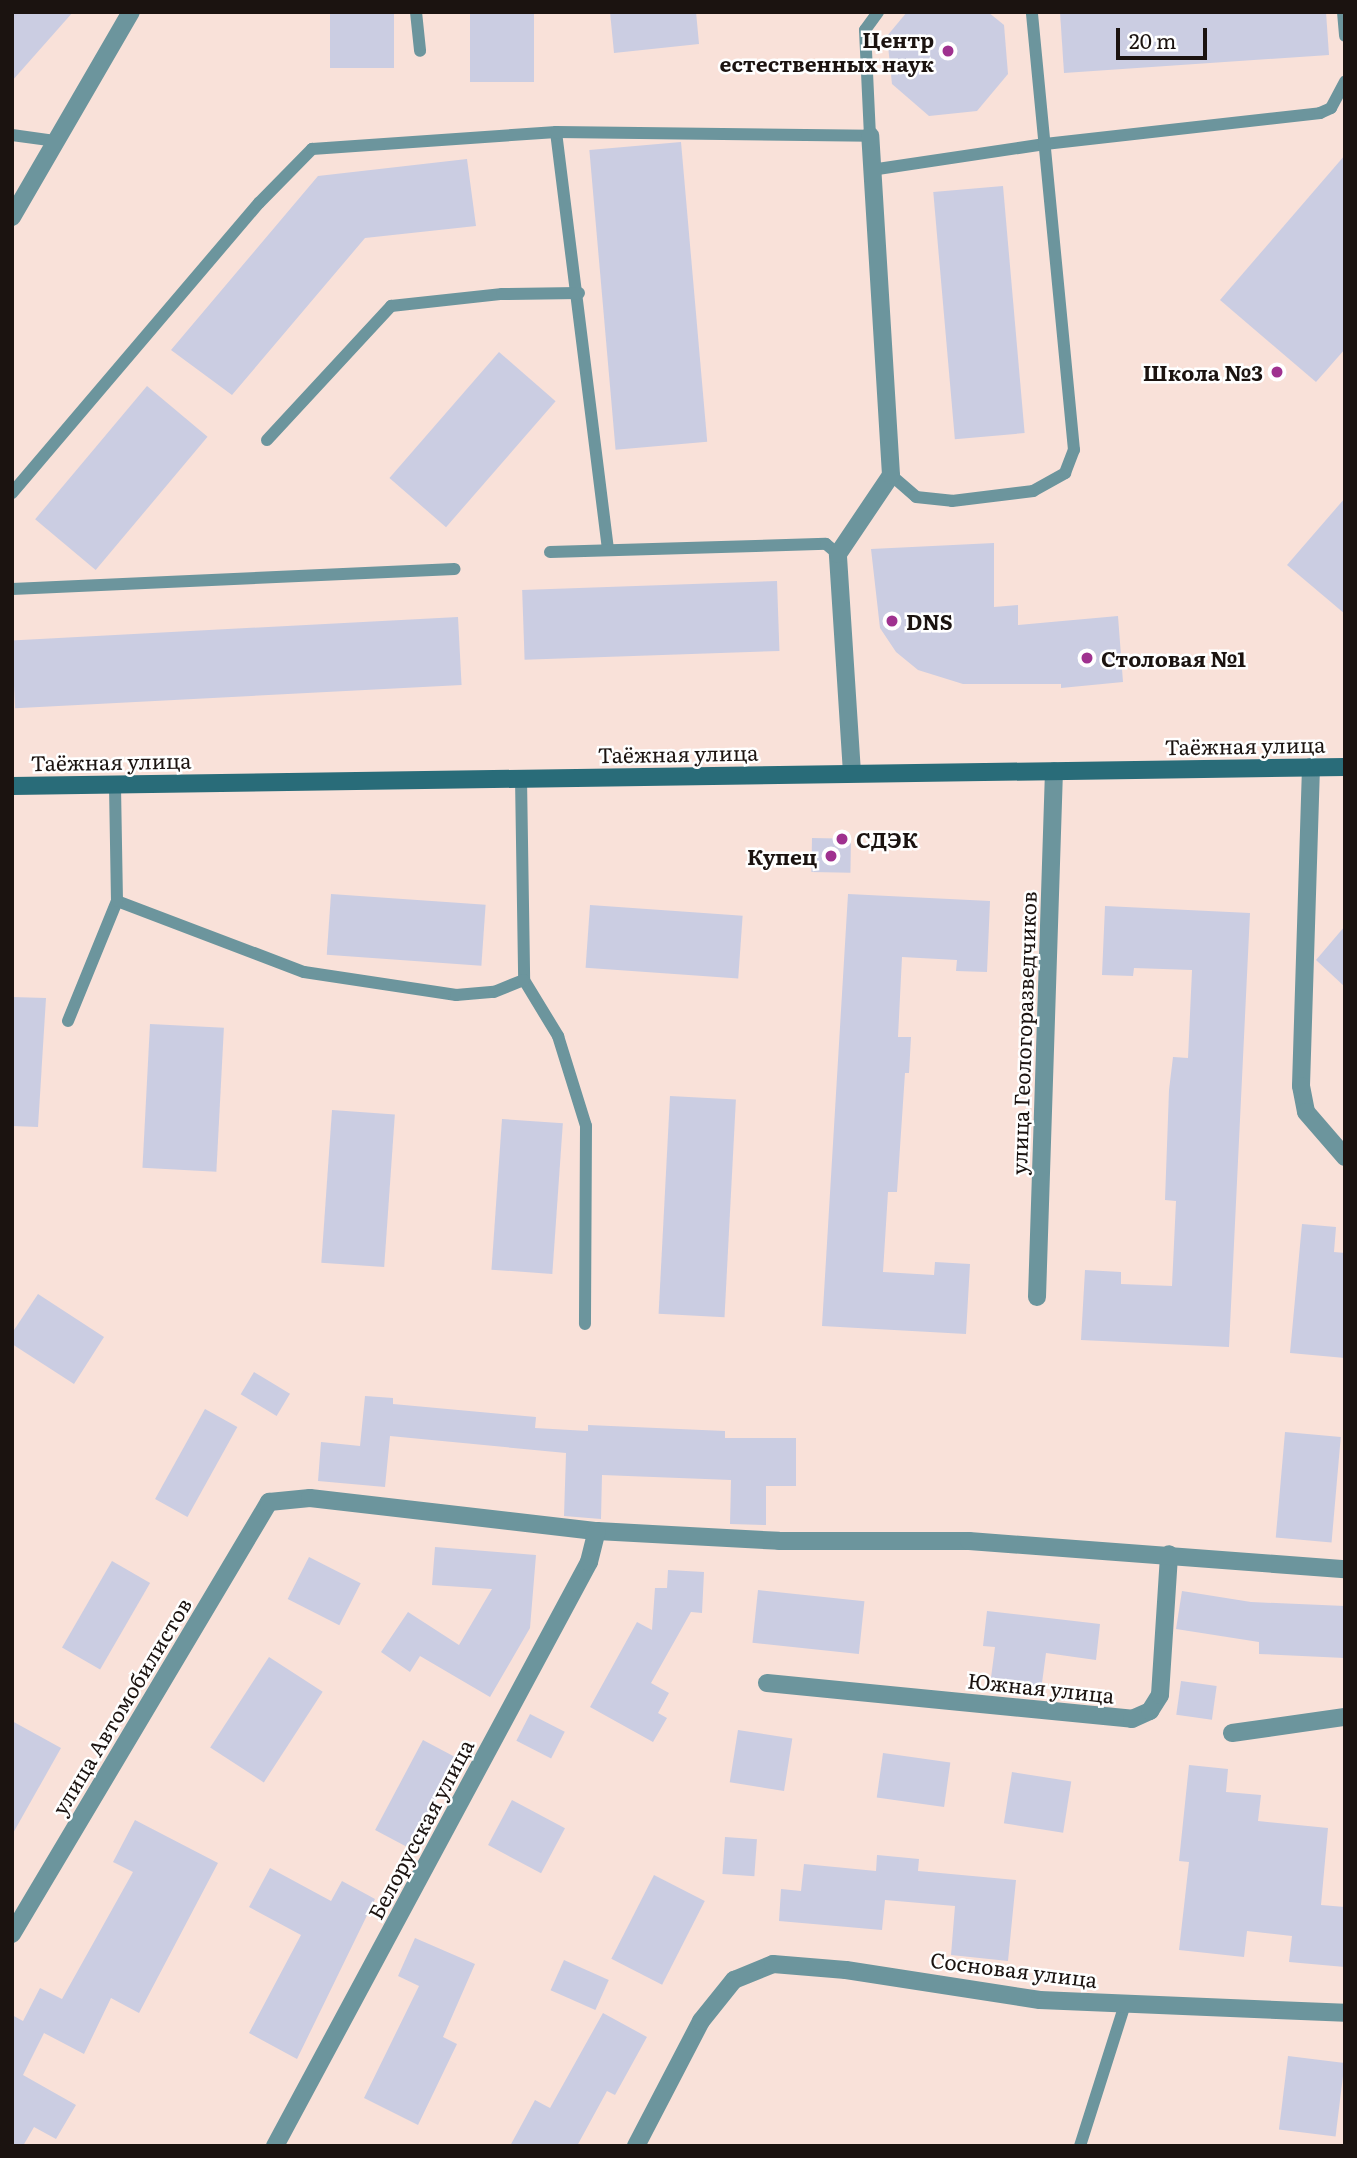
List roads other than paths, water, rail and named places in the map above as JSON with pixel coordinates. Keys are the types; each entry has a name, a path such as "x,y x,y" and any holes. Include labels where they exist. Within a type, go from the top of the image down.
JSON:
{"main road":[{"name":"Таёжная улица","path":"12,786 1345,767"}],"street":[{"path":"12,217 131,12"},
{"path":"852,773 838,554 891,475 870,136"},
{"path":"1311,767 1301,1086 1306,1112 1345,1157"},
{"name":"улица Геологоразведчиков","path":"1037,1297 1054,771"},
{"name":"улица Автомобилистов","path":"12,1934 269,1502 310,1498 597,1531"},
{"path":"597,1531 779,1541 968,1541 1345,1569"},
{"name":"Белорусская улица","path":"275,2146 589,1562 597,1531"},
{"name":"Южная улица","path":"767,1683 1132,1719 1150,1711 1160,1695 1169,1554"},
{"path":"1232,1732 1345,1717"},
{"name":"Сосновая улица","path":"636,2146 701,2021 734,1980 773,1964 846,1970 1040,2000 1345,2013"}],"lane":[{"path":"416,12 420,51"},
{"path":"12,494 259,203 312,149 556,132 870,136 865,30 878,12"},
{"path":"891,475 916,496 952,500 1033,491 1065,473 1074,450 1032,12"},
{"path":"1343,12 1345,37"},
{"path":"871,170 1045,144 1320,113 1331,108 1345,82"},
{"path":"556,132 579,293 608,548"},
{"path":"12,135 55,141"},
{"path":"267,440 391,306 502,294 579,293"},
{"path":"550,552 608,548 826,544 838,554"},
{"path":"12,589 455,569"},
{"path":"521,778 524,980 558,1036 586,1126 585,1324"},
{"path":"68,1021 117,901 115,783"},
{"path":"117,901 304,972 456,995 494,992 524,980"},
{"path":"1080,2146 1125,2004"}],"place":[{"name":"Центр естественных наук","path":"948,51"},
{"name":"Школа №3","path":"1277,372"},
{"name":"DNS","path":"892,621"},
{"name":"Столовая №1","path":"1087,658"},
{"name":"СДЭК","path":"842,839"},
{"name":"Купец","path":"831,856"}]}
